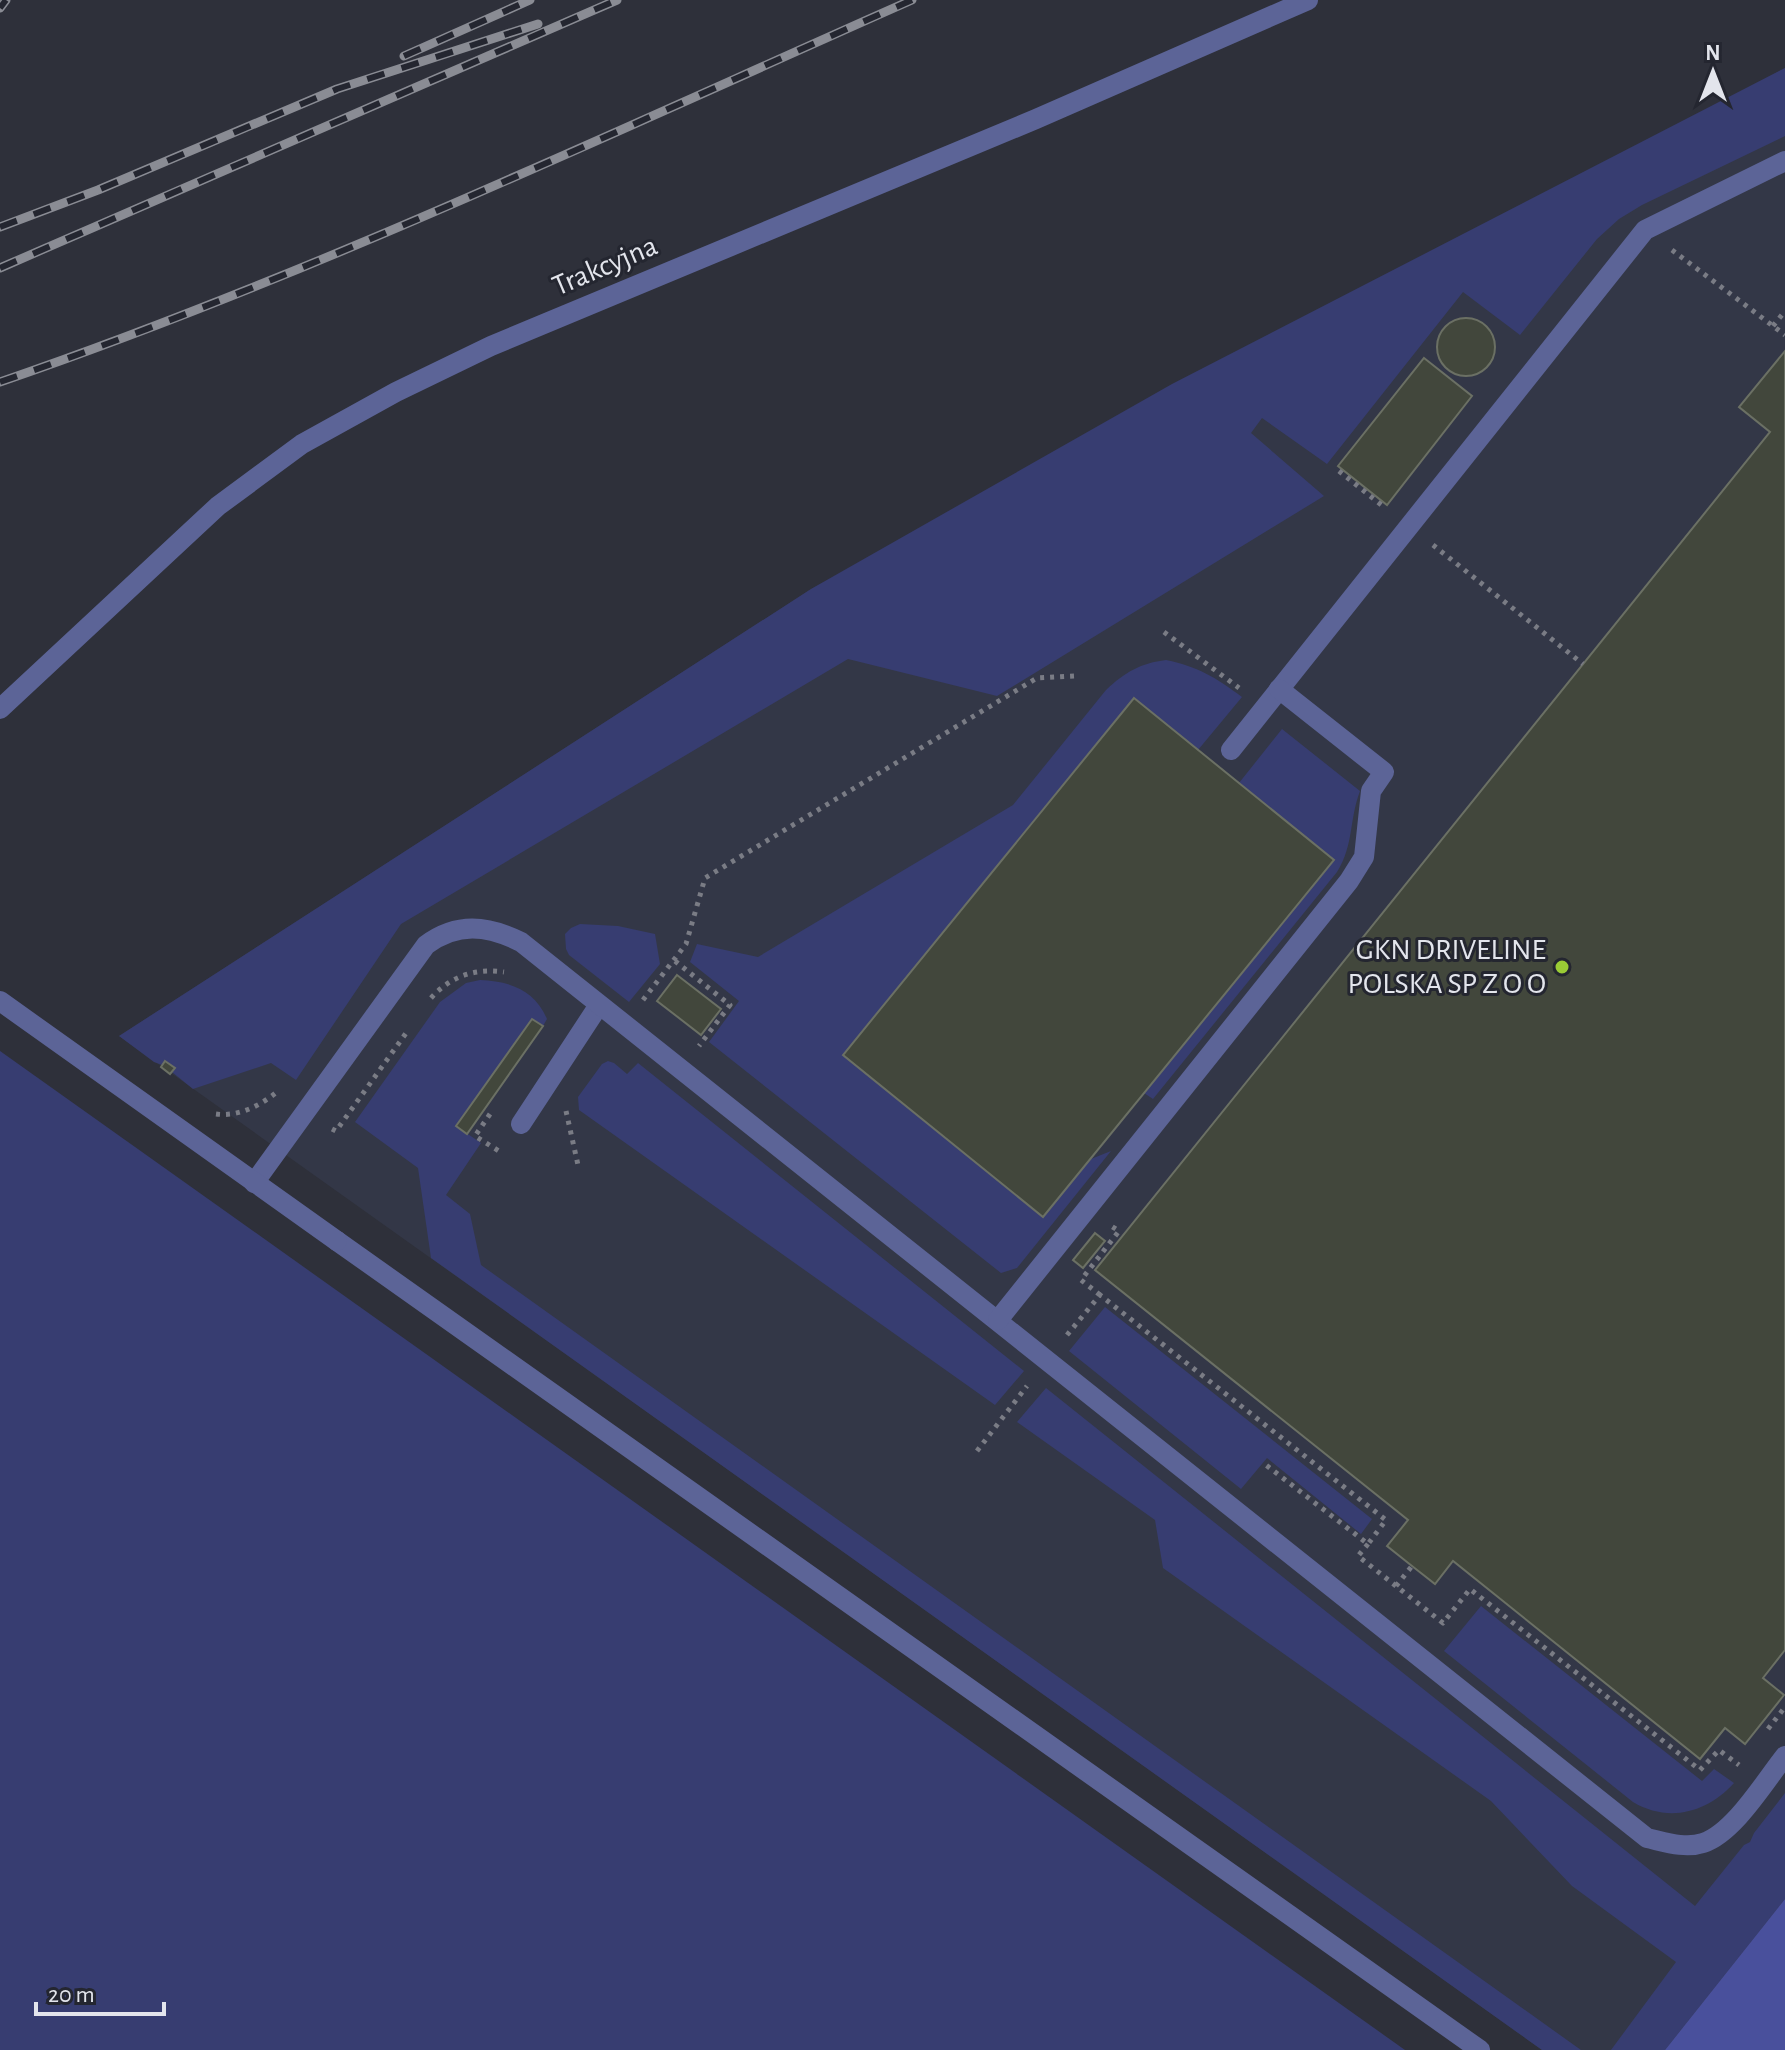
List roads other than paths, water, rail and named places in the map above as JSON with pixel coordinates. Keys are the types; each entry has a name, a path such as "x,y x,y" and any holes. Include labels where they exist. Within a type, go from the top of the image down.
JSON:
{"street":[{"name":"Trakcyjna","path":"0,709 218,506 302,444 396,392 491,346 1036,119 1308,0"},
{"path":"1231,750 1645,230 1785,161"},
{"path":"998,1320 1349,881 1364,857 1371,791 1384,772 1279,689"},
{"path":"254,1183 426,945 441,934 456,929 476,928 503,933 521,942 1647,1838 1676,1845 1704,1842 1731,1824 1785,1756"},
{"path":"0,1001 1480,2050"},
{"path":"521,1124 599,1005"}],"railway":[{"path":"0,8 6,0"},
{"path":"404,56 530,0"},
{"path":"0,268 617,0"},
{"path":"0,382 232,296 346,249 912,0"},
{"path":"0,227 98,190 337,89 538,24"}],"place":[{"name":"GKN DRIVELINE POLSKA SP Z O O","path":"1562,967"}]}
